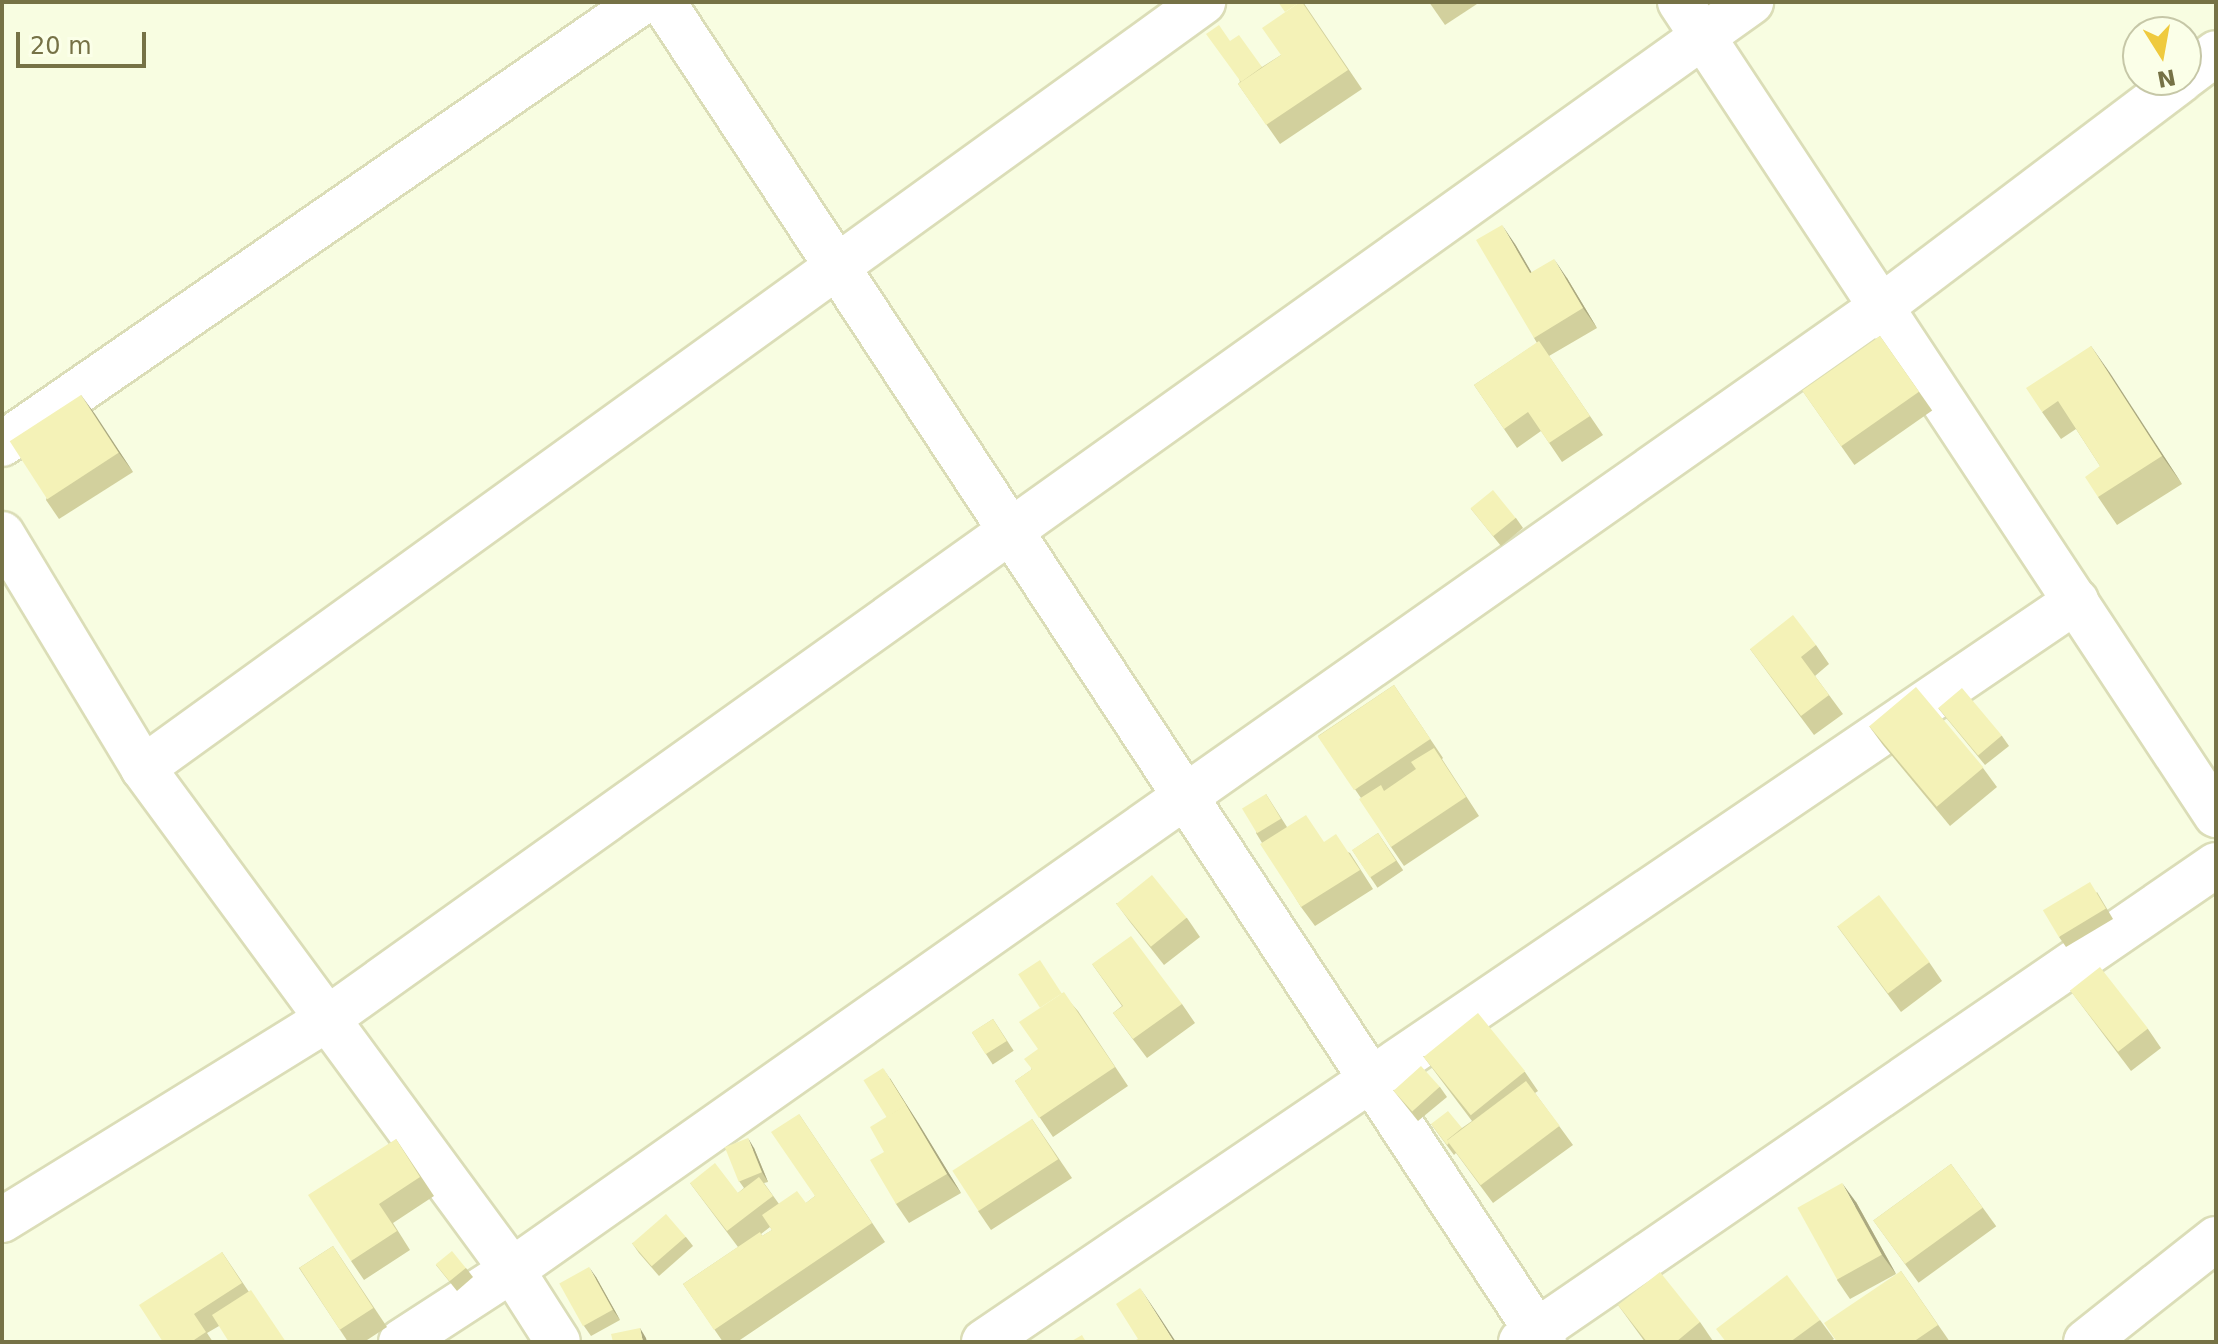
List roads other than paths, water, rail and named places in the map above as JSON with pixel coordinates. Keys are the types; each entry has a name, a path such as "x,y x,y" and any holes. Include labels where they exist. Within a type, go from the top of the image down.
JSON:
{"street":[{"path":"2,444 642,2"},
{"path":"663,2 1369,1076 1534,1338 2216,865"},
{"path":"143,768 1203,2"},
{"path":"2,1220 327,1019 1011,531 1691,19 1751,2"},
{"path":"1691,19 2216,815"},
{"path":"401,1342 512,1270 1881,307 2160,96"},
{"path":"2,534 143,768 512,1270 558,1342"},
{"path":"984,1342 1369,1076 2076,601"},
{"path":"2086,1342 2216,1239"}]}
